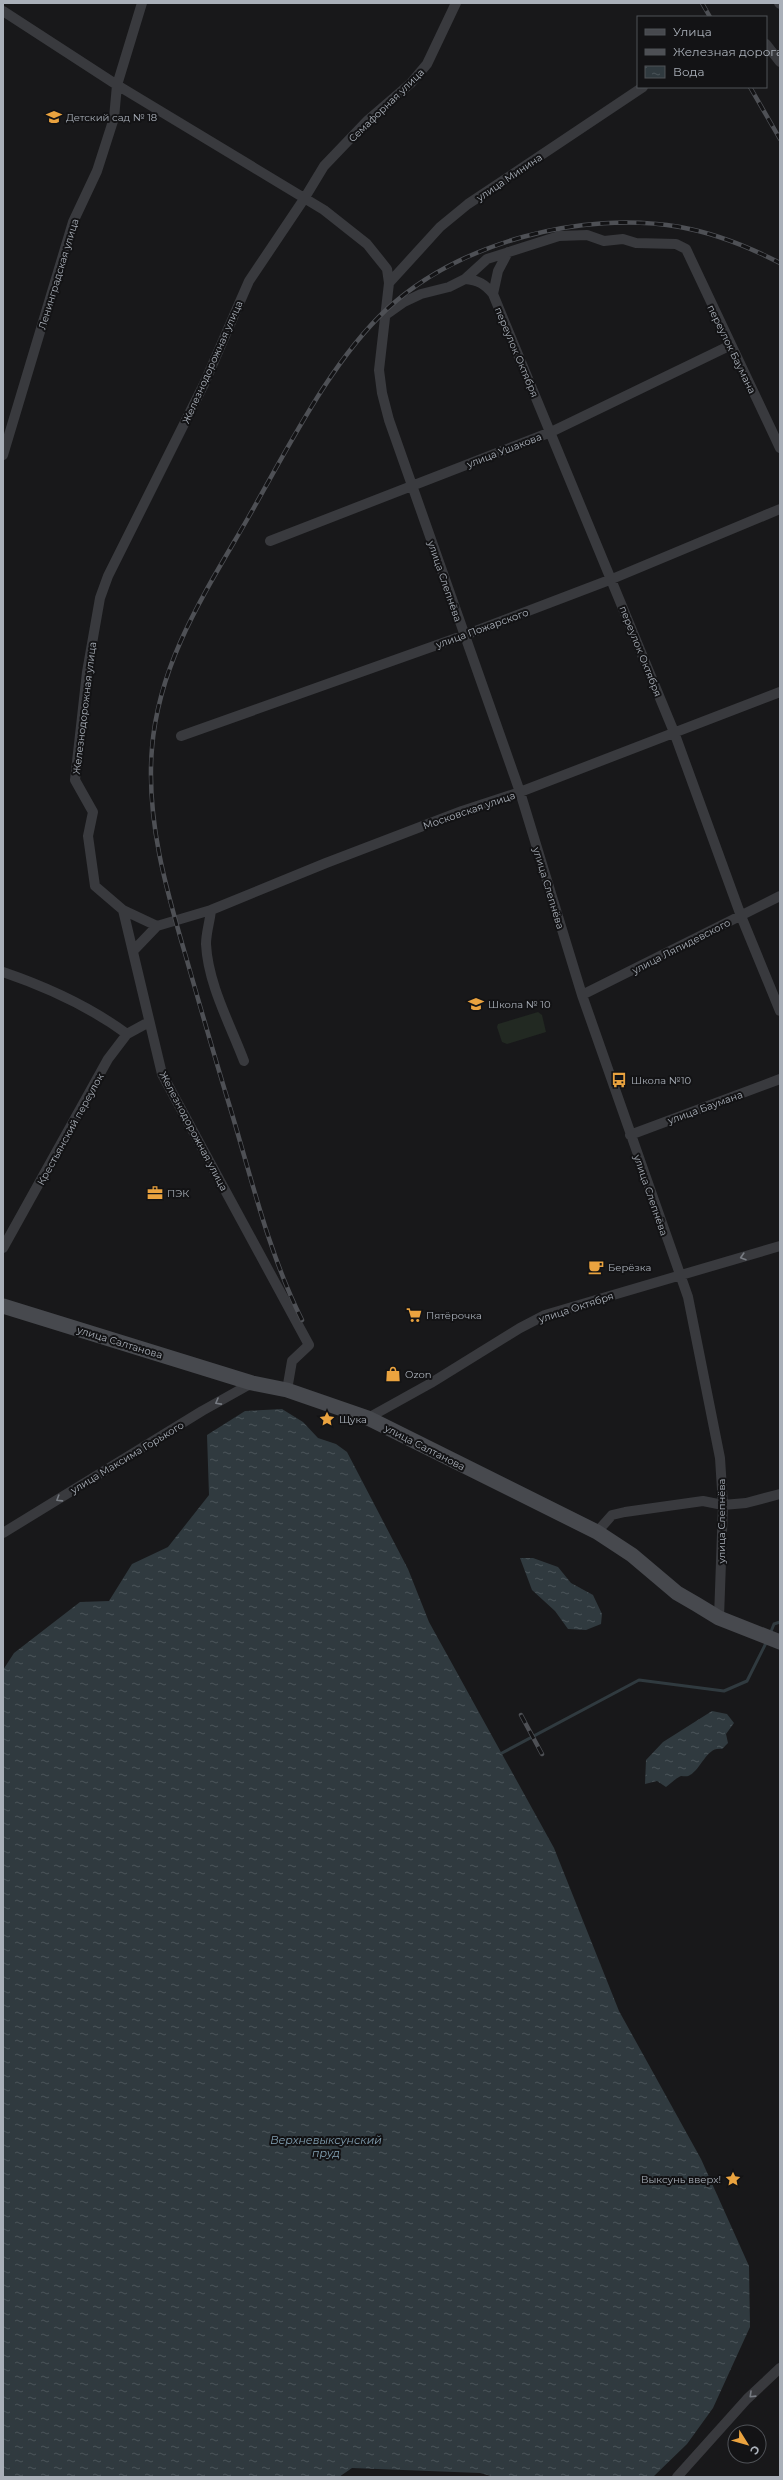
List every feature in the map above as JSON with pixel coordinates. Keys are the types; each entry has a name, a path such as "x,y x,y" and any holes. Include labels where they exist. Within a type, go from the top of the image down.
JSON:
{"main road":[{"name":"улица Салтанова","path":"3,1306 252,1383 287,1390 368,1418 597,1532 632,1555 678,1593 719,1618 780,1642"}],"street":[{"name":"Ленинградская улица","path":"3,455 73,222 97,171 114,118 117,85 142,3"},
{"name":"Семафорная улица","path":"304,199 324,166 368,120 411,83 427,64 456,3"},
{"name":"улица Слепнёва","path":"3,11 117,85 324,210 367,244 387,269 389,283 387,314 380,354 382,393 412,486 520,792 582,995 666,1239 682,1276 711,1408 720,1458 723,1505 719,1618"},
{"path":"767,45 780,62"},
{"name":"улица Минина","path":"389,283 440,227 468,204 642,88"},
{"name":"Железнодорожная улица","path":"287,1390 292,1360 309,1345 162,1074 149,1022 134,950 123,910 95,886 88,836 93,812 76,780 87,672 100,598 118,555 204,384 249,281 304,199"},
{"name":"переулок Баумана","path":"508,252 559,236 587,235 604,241 623,239 636,243 676,244 686,249 780,448"},
{"path":"387,314 404,302 421,294 449,287 465,279 487,259 508,252"},
{"name":"переулок Октября","path":"493,294 498,271 508,252"},
{"name":"переулок Октября","path":"465,279 476,280 486,286 493,294 674,732 741,916 780,1011"},
{"name":"улица Ушакова","path":"270,541 550,432 731,345"},
{"name":"улица Пожарского","path":"181,736 465,635 612,579 780,509"},
{"name":"Московская улица","path":"157,926 211,910 462,811 520,792 780,692"},
{"name":"улица Ляпидевского","path":"582,995 780,896"},
{"path":"123,910 157,926 134,950"},
{"path":"211,910 206,942 212,979 244,1061"},
{"path":"3,972 26,980 100,1014 127,1034"},
{"name":"Крестьянский переулок","path":"3,1248 108,1059 127,1034 149,1022"},
{"name":"улица Баумана","path":"630,1135 780,1079"},
{"name":"улица Октября","path":"368,1418 432,1383 520,1328 545,1315 780,1246"},
{"name":"улица Максима Горького","path":"3,1533 202,1411 252,1383"},
{"path":"597,1532 612,1515 625,1512 703,1501 723,1505 746,1503 780,1494"},
{"path":"677,2477 747,2400 780,2368"}],"shaded area":[{"path":"538,1012 542,1015 546,1032 507,1044 502,1042 497,1027 498,1024"}],"water":[{"name":"Верхневыксунский пруд","path":"282,1409 303,1422 318,1438 336,1444 347,1452 408,1569 429,1622 554,1848 619,2011 701,2159 749,2266 750,2327 713,2408 687,2444 653,2477 495,2477 480,2473 352,2468 339,2477 3,2477 3,1670 14,1653 80,1602 109,1601 132,1564 168,1547 209,1495 207,1435 245,1411"},
{"path":"520,1558 533,1558 558,1567 571,1583 593,1595 602,1614 601,1624 586,1630 568,1629 555,1611 532,1590"},
{"path":"712,1711 727,1714 734,1723 726,1734 728,1743 722,1749 717,1749 708,1754 698,1768 689,1776 681,1776 666,1787 657,1781 645,1784 646,1760 663,1742"}],"waterway":[{"path":"770,1634 774,1624 780,1622"},
{"path":"502,1753 639,1680 724,1691 747,1681 767,1641"}],"railway":[{"path":"702,3 709,16"},
{"path":"751,88 780,139"},
{"path":"302,1320 279,1268 261,1214 171,906 159,854 152,801 152,748 156,716 174,656 216,572 328,380 366,330 387,309 417,286 450,266 486,249 524,236 564,228 604,223 643,223 680,227 731,241 780,263"},
{"path":"521,1715 542,1754"}],"place":[{"name":"Детский сад № 18","path":"54,117"},
{"name":"Школа № 10","path":"476,1004"},
{"name":"Школа №10","path":"619,1080"},
{"name":"ПЭК","path":"155,1193"},
{"name":"Берёзка","path":"596,1267"},
{"name":"Пятёрочка","path":"414,1315"},
{"name":"Ozon","path":"393,1374"},
{"name":"Щука","path":"327,1419"},
{"name":"Выксунь вверх!","path":"733,2179"}]}
